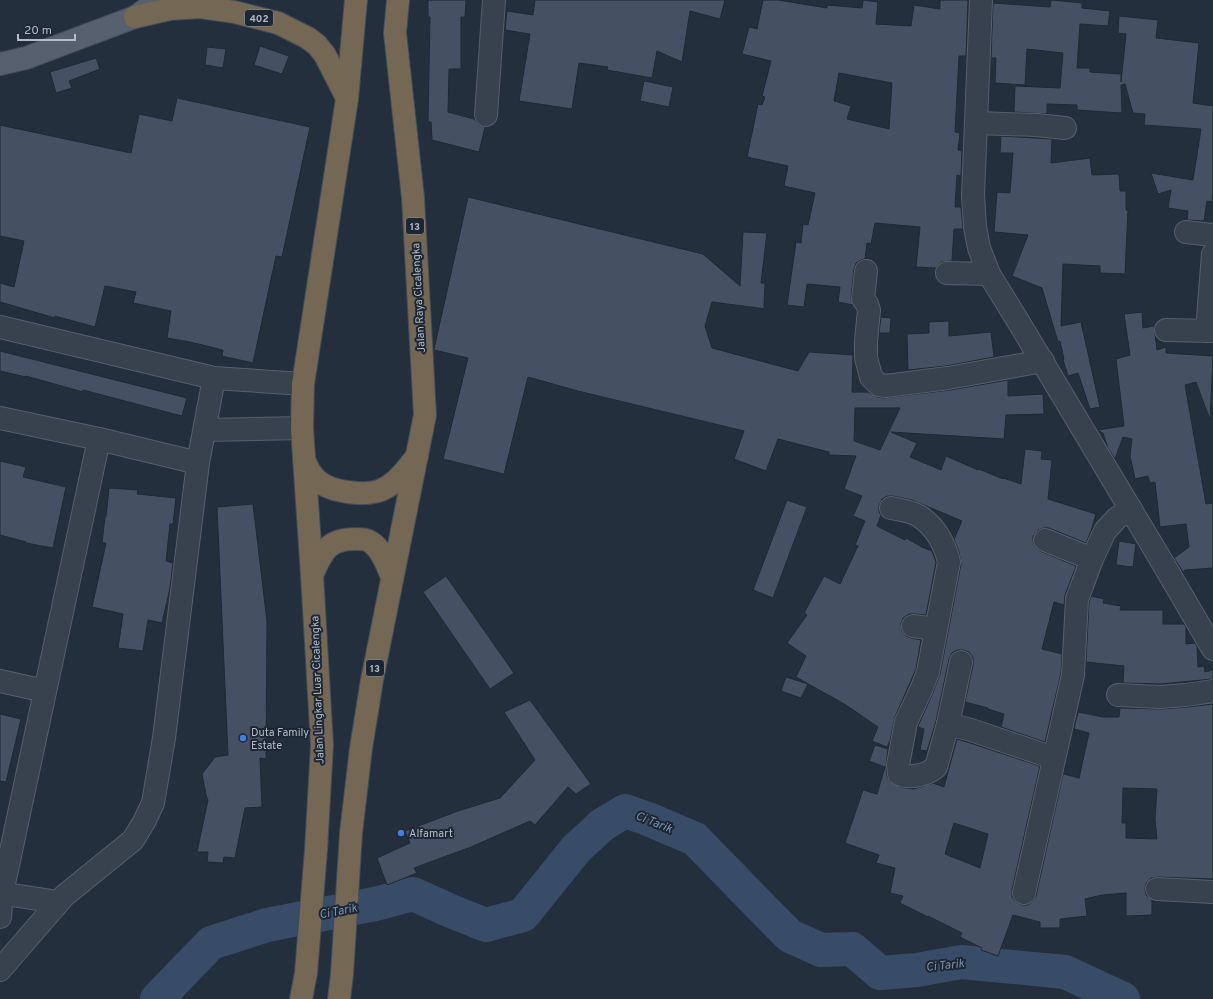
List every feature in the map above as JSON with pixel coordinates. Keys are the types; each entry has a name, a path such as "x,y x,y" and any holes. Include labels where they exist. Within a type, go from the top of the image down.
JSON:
{"highway":[{"path":"302,428 303,384 347,99 356,0"},
{"name":"Jalan Raya Cicalengka","path":"398,0 395,33 413,198 425,416 419,453"},
{"name":"402","path":"135,17 170,9 200,7 234,12 278,23 308,38 316,45 325,55 347,99"},
{"name":"Jalan Lingkar Luar Cicalengka","path":"301,999 306,973 322,744 302,428"},
{"path":"304,459 308,470 317,481 329,487 365,494 378,492 388,487 403,474 419,453"},
{"name":"13","path":"339,999 351,833 361,748 372,680 392,578 419,453"},
{"path":"312,575 320,556 334,542 346,539 360,539 372,543 382,554 392,578"}],"main road":[{"name":"402","path":"0,64 26,58 135,17 159,0"}],"street":[{"path":"486,115 494,0"},
{"path":"981,0 973,195 975,227 979,248 989,274 1131,509 1213,649"},
{"path":"977,123 1036,125 1064,128"},
{"path":"1186,232 1213,235"},
{"path":"1166,330 1210,331 1213,254"},
{"path":"866,272 863,299 869,310 866,358 871,377 879,385 886,386 948,378 1042,361"},
{"path":"947,273 989,274"},
{"path":"0,327 214,378 303,384"},
{"path":"0,970 58,902 133,840 153,803 164,738 198,463 214,378"},
{"path":"0,418 99,439 198,463"},
{"path":"205,430 302,428"},
{"path":"0,917 1,893 99,439"},
{"path":"891,508 918,515 929,524 940,537 947,552 949,562 928,672 906,722 898,765 899,774 904,776 921,775 936,767 948,724 961,662"},
{"path":"1024,892 1072,675 1077,599 1092,559 1105,531 1117,518 1131,509"},
{"path":"1045,540 1092,559"},
{"path":"913,626 936,629"},
{"path":"0,681 45,691"},
{"path":"1118,694 1160,697 1213,691"},
{"path":"948,724 971,730 1054,758"},
{"path":"1157,889 1213,892"},
{"path":"1,893 58,902"}],"building":[{"path":"428,0 466,0 465,17 461,17 461,69 449,69 448,112 474,119 479,125 485,127 479,152 432,140 431,122 428,122 430,17 428,17"},
{"path":"535,0 725,0 720,19 690,11 682,62 657,51 652,78 607,70 608,67 579,63 572,109 519,101 530,34 505,30 507,11 533,15"},
{"path":"763,0 778,0 827,8 827,5 862,8 863,0 878,2 876,24 911,26 914,5 940,9 940,0 968,0 966,56 959,56 955,132 960,133 958,150 962,151 961,176 957,175 955,207 961,207 963,229 954,229 952,261 941,262 936,268 916,267 920,227 875,223 871,244 867,243 865,259 856,263 854,269 851,298 853,305 838,302 840,287 807,284 804,307 787,305 796,242 801,243 803,224 808,225 815,193 784,186 788,166 747,157 758,104 762,105 765,97 762,96 771,61 742,54 749,27 757,29","holes":["839,73 892,83 889,129 847,119 851,106 834,101"]},
{"path":"1051,0 1082,3 1082,8 1110,11 1108,26 1080,24 1077,68 1090,68 1090,72 1121,74 1121,82 1126,34 1118,33 1119,16 1158,20 1156,38 1199,43 1193,103 1213,106 1213,193 1212,202 1207,201 1204,221 1187,220 1188,211 1168,208 1171,190 1158,194 1151,173 1193,180 1201,129 1144,125 1145,114 1133,113 1125,84 1121,85 1122,113 1077,110 1077,105 1047,104 1047,114 1014,112 1015,86 1060,88 1063,53 1027,49 1025,85 995,83 996,58 991,58 993,3 1050,7"},
{"path":"260,46 289,56 282,74 254,65"},
{"path":"207,47 226,49 223,68 205,65"},
{"path":"96,58 100,69 69,81 72,88 56,93 50,72"},
{"path":"644,81 673,87 669,107 640,101"},
{"path":"177,98 310,127 282,257 276,256 253,363 222,356 223,350 167,338 171,311 133,303 136,292 105,286 95,327 55,316 55,318 0,302 0,283 14,287 24,241 0,236 0,125 131,153 139,114 172,121"},
{"path":"1001,136 1052,139 1051,163 1090,158 1092,175 1119,174 1120,191 1126,191 1126,210 1128,210 1125,274 1100,273 1100,266 1063,264 1061,326 1081,322 1100,407 1090,409 1078,373 1068,376 1063,360 1060,341 1058,342 1042,288 1012,276 1028,235 994,232 997,192 1010,193 1013,153 1000,153"},
{"path":"468,197 703,254 740,286 743,232 767,233 761,283 765,283 764,307 766,309 712,302 705,326 712,348 798,371 809,352 853,355 852,392 868,392 877,397 884,398 950,390 1008,380 1008,396 1043,394 1044,414 1006,415 1004,439 891,432 917,443 910,457 941,470 946,456 978,470 979,469 1003,479 1021,484 1025,449 1042,451 1041,459 1052,460 1048,499 1096,514 1086,543 1049,528 1038,530 1033,536 1035,547 1040,551 1076,566 1065,595 1064,605 1054,602 1042,649 1062,654 1061,673 1045,742 1001,727 1004,714 965,702 973,665 973,658 969,652 957,650 952,653 949,659 936,721 927,751 920,750 924,729 918,726 940,674 961,564 959,552 954,539 962,521 912,500 887,496 882,499 879,506 879,512 881,515 877,526 932,551 936,562 926,615 909,614 903,618 901,624 902,631 906,636 921,640 916,669 895,717 890,741 887,747 872,741 878,727 846,705 796,677 806,656 787,643 807,615 804,613 824,576 840,584 858,546 855,545 865,521 853,516 862,496 844,489 856,456 829,455 829,452 778,439 766,471 734,459 744,431 578,391 528,377 504,474 443,459 468,358 434,350","holes":["855,408 900,408 880,450 854,441"]},
{"path":"1142,312 1143,328 1154,326 1157,350 1166,347 1166,353 1213,356 1210,420 1196,382 1185,385 1206,504 1213,503 1213,568 1185,570 1183,572 1174,558 1189,547 1186,524 1160,527 1155,482 1150,483 1148,476 1135,479 1130,456 1132,439 1123,437 1115,459 1108,448 1103,433 1098,430 1124,426 1116,359 1130,355 1124,314"},
{"path":"881,317 891,318 890,333 879,333"},
{"path":"949,321 949,336 991,332 994,357 946,366 908,370 907,334 929,333 929,322"},
{"path":"0,351 187,398 182,416 83,390 83,392 26,376 0,371"},
{"path":"0,461 26,467 23,477 66,487 53,548 26,543 0,535"},
{"path":"109,488 138,490 137,494 176,498 173,524 170,524 166,561 173,563 170,588 162,623 148,620 143,651 118,648 123,614 92,607 106,543 102,543"},
{"path":"787,500 807,507 773,598 753,590"},
{"path":"253,504 267,621 266,759 260,758 262,807 245,808 235,858 224,857 223,863 207,862 208,852 197,852 208,800 202,774 215,757 228,755 217,507"},
{"path":"1119,541 1136,544 1133,567 1116,565"},
{"path":"446,576 514,673 490,689 423,592"},
{"path":"1091,596 1104,599 1103,603 1121,606 1120,610 1163,610 1163,624 1184,624 1186,627 1186,644 1195,643 1197,646 1198,667 1204,666 1205,672 1213,670 1213,679 1160,684 1123,683 1124,666 1086,662 1089,602"},
{"path":"786,677 808,684 801,698 781,691"},
{"path":"530,700 591,784 576,794 568,787 535,825 530,821 471,847 414,868 417,873 387,885 377,858 410,843 405,831 458,811 500,798 535,760 504,712"},
{"path":"1213,704 1213,879 1151,878 1146,883 1145,889 1146,895 1152,900 1152,915 1126,916 1126,893 1102,895 1085,899 1087,916 1060,919 1060,928 1040,928 1040,922 1013,915 998,956 981,950 982,948 960,937 962,933 900,903 903,896 890,893 895,868 876,863 879,855 845,843 863,790 877,794 885,767 869,761 875,745 888,749 886,766 887,776 890,782 900,787 913,789 933,783 944,787 957,739 1040,766 1012,890 1012,897 1016,902 1022,905 1028,905 1036,896 1063,774 1079,778 1089,733 1074,729 1078,712 1103,717 1119,717 1120,708 1161,709","holes":["1123,788 1157,789 1155,819 1157,839 1126,838 1126,823 1122,823","954,823 988,834 980,868 945,854"]},
{"path":"0,714 21,719 6,782 0,781"}],"waterway":[{"name":"Ci Tarik","path":"157,999 211,943 267,925 375,904 413,894 486,925 523,915 576,849 602,825 625,811 695,839 790,936 821,950 852,949 880,973 917,970 961,962 1065,972 1123,999"}],"place":[{"name":"Duta Family Estate","path":"243,738"},
{"name":"Alfamart","path":"401,833"}]}
